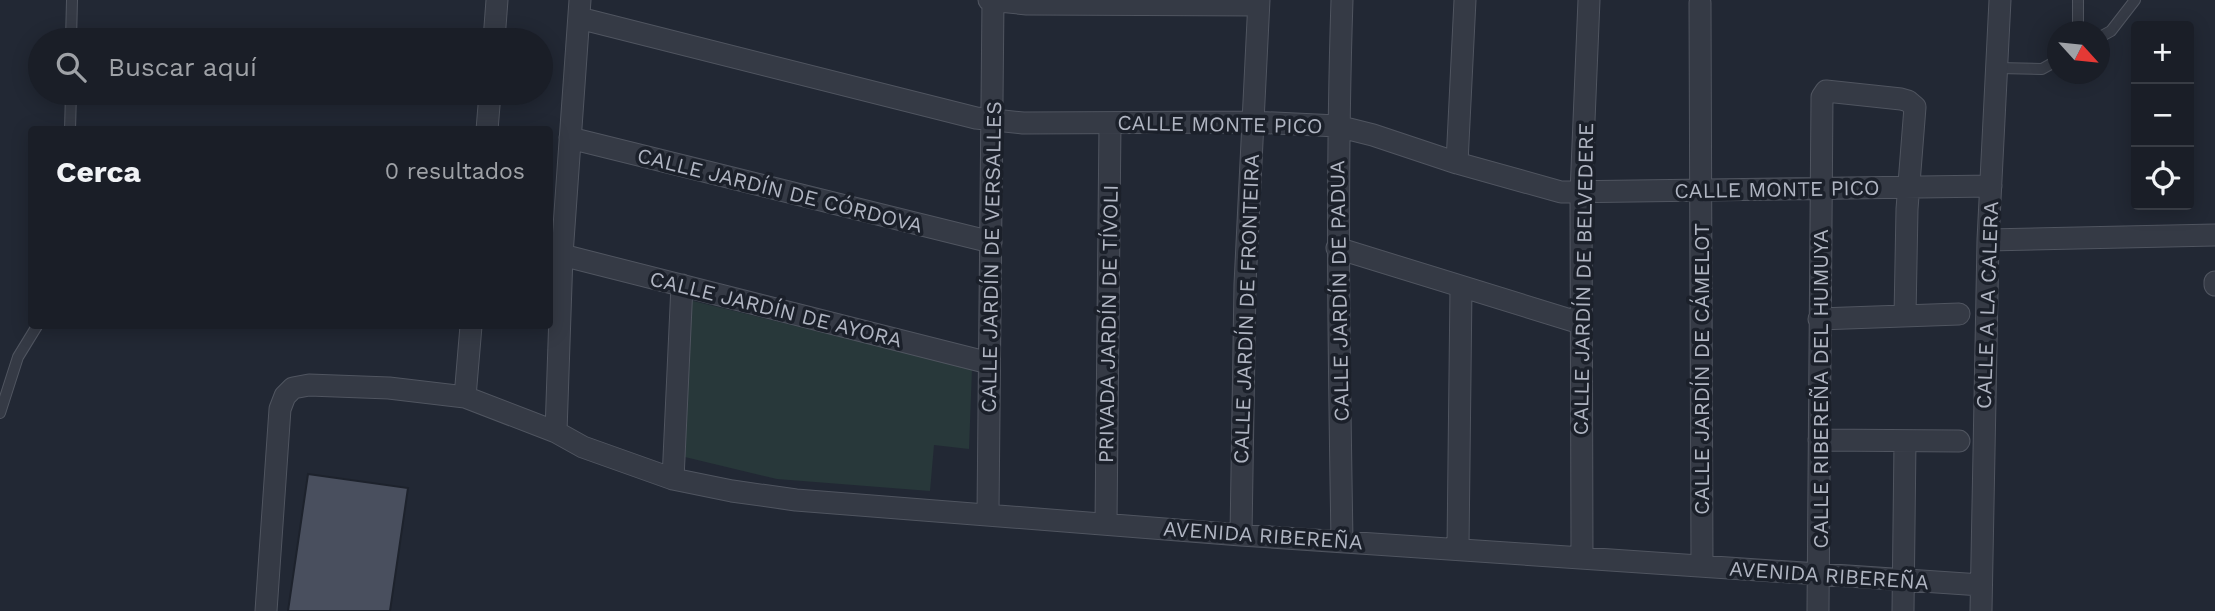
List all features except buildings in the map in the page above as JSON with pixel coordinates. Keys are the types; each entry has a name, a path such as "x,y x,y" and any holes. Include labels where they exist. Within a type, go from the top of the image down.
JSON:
{"street":[{"path":"495,28 497,0"},
{"path":"992,0 1027,4 1259,2"},
{"name":"CALLE JARDÍN DE VERSALLES","path":"988,514 992,0"},
{"name":"CALLE JARDÍN DE PADUA","path":"1342,0 1337,126 1342,541"},
{"path":"1457,163 1465,0"},
{"name":"CALLE JARDÍN DE BELVEDERE","path":"1582,557 1581,193 1589,0"},
{"name":"CALLE A LA CALERA","path":"1981,611 1988,240 2000,0"},
{"name":"CALLE JARDÍN DE FRONTEIRA","path":"1241,535 1242,349 1259,2"},
{"name":"CALLE JARDÍN DE CÁMELOT","path":"1700,3 1702,566"},
{"path":"556,432 562,255 580,9"},
{"name":"CALLE MONTE PICO","path":"580,9 992,121 1023,124 1252,122 1337,126 1561,192 1991,186"},
{"name":"CALLE RIBEREÑA DEL HUMUYA","path":"1818,611 1822,97 1826,91 1901,99 1915,107 1909,187 1905,316"},
{"path":"487,126 489,105"},
{"name":"PRIVADA JARDÍN DE TÍVOLI","path":"1106,524 1110,123"},
{"name":"CALLE JARDÍN DE CÓRDOVA","path":"570,138 990,242"},
{"path":"1988,240 2215,235"},
{"path":"1337,248 1580,323"},
{"name":"CALLE JARDÍN DE AYORA","path":"562,255 989,363"},
{"path":"673,479 682,285"},
{"path":"1458,548 1461,286"},
{"path":"1819,319 1959,314"},
{"path":"465,397 471,329"},
{"name":"AVENIDA RIBEREÑA","path":"266,611 280,410 285,396 293,388 309,385 389,388 465,397 556,432 583,447 673,479 796,500 1241,535 1981,584"},
{"path":"1819,440 1959,441"},
{"path":"1903,611 1905,440"}],"lane":[{"path":"71,28 72,0"},
{"path":"2078,0 2078,21"},
{"path":"2110,31 2134,0"},
{"path":"1998,68 2042,69 2047,66"},
{"path":"70,126 71,105"},
{"path":"0,413 18,357 35,329"}],"shaded area":[{"path":"689,300 972,369 969,449 934,445 930,491 777,479 685,457"}]}
